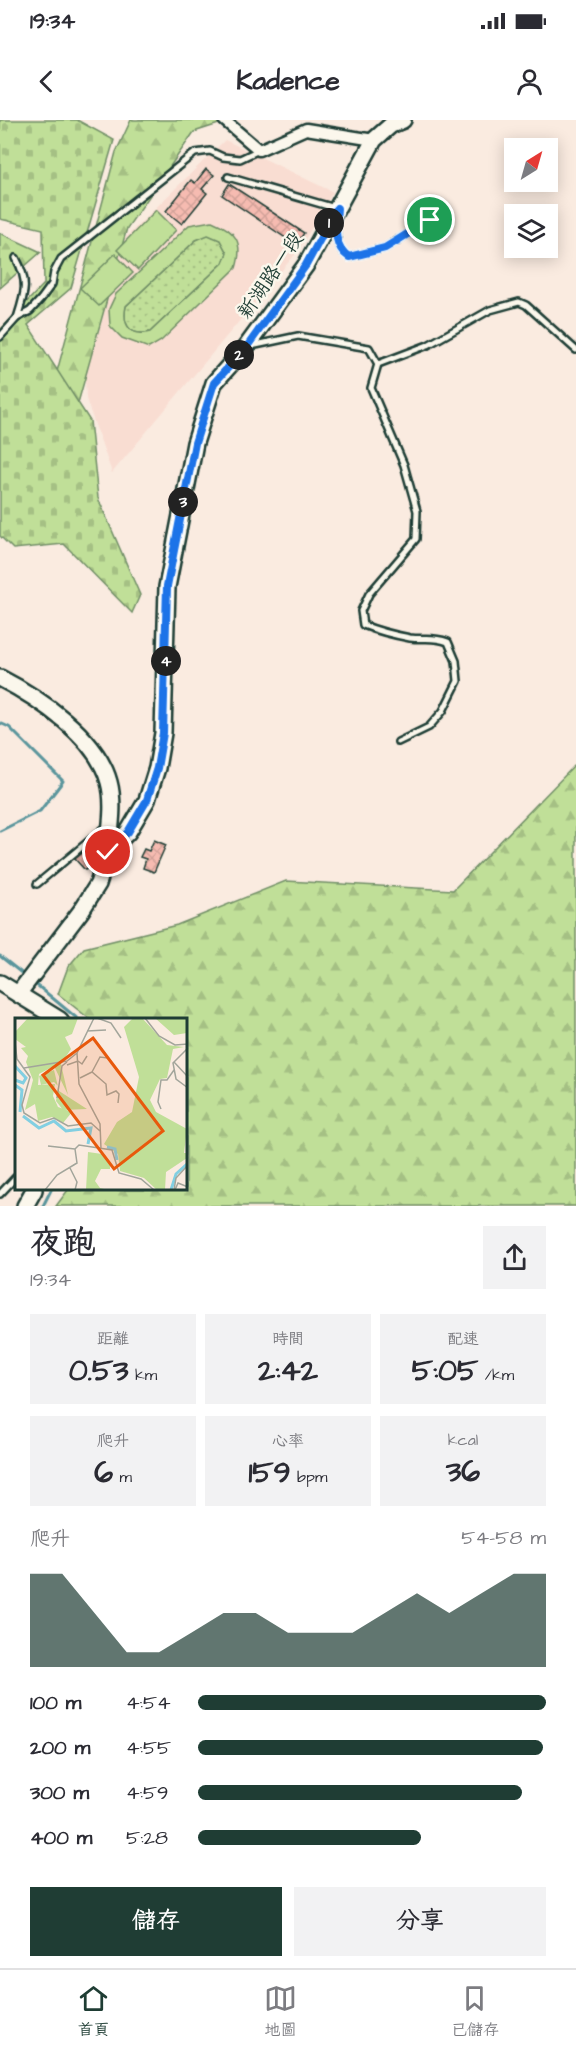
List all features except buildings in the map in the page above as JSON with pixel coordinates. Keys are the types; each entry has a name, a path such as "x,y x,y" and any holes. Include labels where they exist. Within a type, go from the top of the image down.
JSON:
{"street":[{"path":"224,120 259,150 306,129 374,140"},
{"name":"新湖路一段","path":"18,994 40,962 81,911 98,884 108,852 128,832 147,800 157,768 163,733 167,586 195,443 214,383 246,348 306,265 374,140 392,125 403,120"},
{"path":"0,678 36,700 68,724 89,745 104,768 109,783 111,823 108,852"},
{"path":"0,983 57,1018"},
{"path":"25,1206 33,1191"}],"lane":[{"path":"0,337 17,318 30,311 42,299 52,284 54,272 61,259 195,153 210,151 223,157 240,159 259,150"},
{"path":"228,177 337,208 336,236 341,251 349,257 385,248 430,220"},
{"path":"16,258 26,283 17,318"},
{"path":"378,364 428,345 490,310 519,302 526,305 576,350"},
{"path":"246,348 298,336 369,348 378,364 371,388 404,465 417,511 416,539 369,594 361,611 363,625 377,631 412,638 433,637 448,642 456,661 458,681 443,711 429,727 398,742"},
{"path":"37,884 111,823"},
{"path":"0,1194 15,1179"}],"shaded area":[{"path":"225,140 333,192 298,251 112,473 86,399 81,281"}],"green space":[{"path":"0,120 77,120 114,140 71,288 28,325 90,421 98,498 140,595 132,613 64,544 13,549 0,536 0,330 44,284 43,229 0,219"},
{"path":"131,120 231,120 194,132 127,228 78,403 55,379 116,152"},
{"path":"156,210 176,230 138,270 117,250"},
{"path":"212,221 232,233 236,238 239,251 236,268 161,341 149,348 122,338 110,326 109,309 116,294 189,225","holes":["208,235 220,240 227,253 223,263 150,332 137,333 129,328 125,319 126,306 196,240"]},
{"path":"0,233 41,252 0,288"},
{"path":"208,234 220,240 227,253 223,263 150,332 137,333 129,328 125,319 126,306 196,240"},
{"path":"115,254 133,273 99,306 80,288"},
{"path":"576,764 576,1206 56,1206 67,1191 188,1191 188,1018 88,1018 58,994 68,967 84,948 177,925 286,881 453,890"}],"waterway":[{"path":"0,723 9,727 63,781 40,811 0,831"},
{"path":"0,956 24,975"},
{"path":"32,981 77,1018"},
{"path":"43,1206 50,1191"}],"route":[{"path":"108,852 128,832 147,800 157,768 163,733 167,586 195,443 214,383 246,348 306,265 337,208 336,236 341,251 349,257 385,248 430,220"}]}
